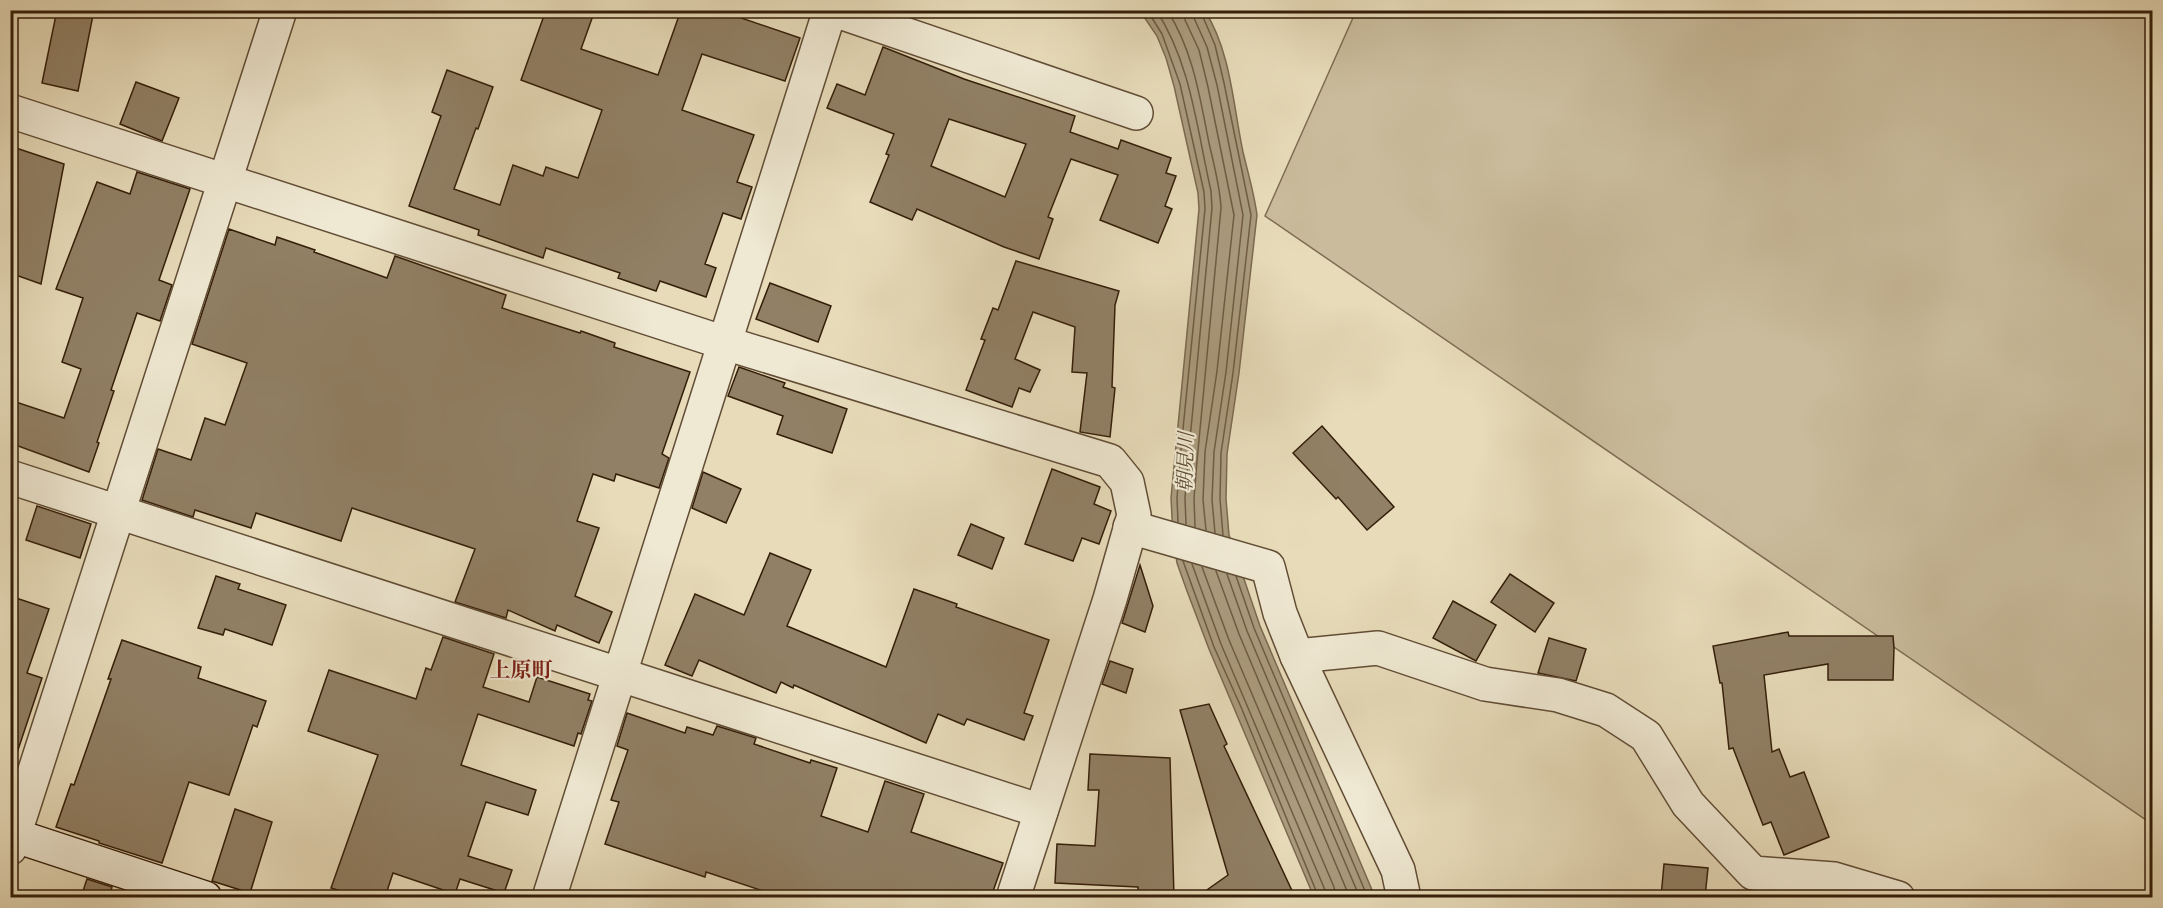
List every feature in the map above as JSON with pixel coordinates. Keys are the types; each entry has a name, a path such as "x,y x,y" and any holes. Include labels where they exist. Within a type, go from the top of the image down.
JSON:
{"street":[{"path":"205,897 12,840 280,10"},
{"path":"549,897 832,10 1136,113"},
{"path":"10,111 226,179 725,343 1110,461 1128,482 1134,515 1110,599 1013,897"},
{"path":"10,477 1041,811"},
{"path":"1130,527 1268,567 1280,613 1297,656 1398,870 1404,897"},
{"path":"1297,656 1378,648 1485,684 1558,694 1606,710 1646,736 1688,804 1753,873 1834,879 1898,897"}],"shaded area":[{"path":"1356,11 2152,11 2152,824 1265,216"}],"water":[{"name":"朝見川","path":"1140,11 1205,11 1214,27 1226,61 1257,215 1239,373 1227,454 1226,499 1229,535 1260,626 1375,897 1314,897 1209,649 1177,563 1171,498 1199,209 1198,193 1166,58 1157,36"}],"building":[{"path":"57,10 94,10 78,91 42,83"},
{"path":"546,10 595,10 581,49 658,75 681,10 718,10 800,38 785,81 702,54 682,110 754,135 737,182 752,187 741,219 723,213 705,264 716,268 706,297 660,281 656,291 618,278 620,273 546,248 543,258 478,235 479,230 409,206 441,116 432,112 447,70 493,87 454,189 500,205 513,165 543,176 546,167 578,178 602,110 521,80"},
{"path":"883,47 964,79 1075,116 1070,132 1118,149 1121,140 1171,158 1166,173 1176,176 1165,206 1172,209 1158,243 1100,220 1118,175 1071,159 1048,217 1053,219 1039,259 1004,247 917,209 912,220 870,202 889,155 886,154 894,134 827,108 837,84 865,95","holes":["949,119 1026,144 1005,197 931,166"]},
{"path":"136,82 179,98 162,141 120,124"},
{"path":"10,146 64,164 41,284 10,273"},
{"path":"137,172 190,189 159,280 172,285 160,321 137,313 111,390 114,391 89,472 10,443 10,400 64,418 81,369 62,362 83,298 56,289 97,182 130,194"},
{"path":"229,229 275,245 277,237 387,278 395,256 506,295 502,308 580,333 581,331 615,343 614,347 690,372 662,454 669,458 659,488 616,474 614,481 593,474 577,521 599,528 575,596 612,612 599,643 557,625 555,631 508,610 506,618 455,602 475,549 352,508 341,541 256,513 251,528 195,510 193,517 142,500 158,449 191,460 205,418 225,425 247,363 192,344"},
{"path":"1016,261 1119,291 1115,305 1112,387 1115,388 1110,437 1080,432 1087,373 1072,372 1075,327 1033,312 1015,359 1040,370 1030,392 1019,388 1012,407 966,390 985,340 981,339 993,308 998,310"},
{"path":"770,283 831,306 818,342 756,319"},
{"path":"739,367 785,383 783,387 847,409 832,453 777,434 783,416 728,396"},
{"path":"1322,426 1394,507 1367,530 1338,497 1336,499 1293,453"},
{"path":"1052,469 1100,487 1094,504 1111,511 1099,544 1082,538 1073,561 1025,544"},
{"path":"703,472 741,489 726,523 692,508"},
{"path":"37,506 91,524 80,558 26,540"},
{"path":"971,524 1004,538 992,569 958,555"},
{"path":"770,553 811,570 787,626 886,667 914,589 957,604 956,607 1049,640 1024,713 1033,716 1024,740 967,719 964,725 938,714 926,743 794,685 793,688 781,682 776,693 699,660 692,676 665,665 695,594 744,615"},
{"path":"1140,565 1153,606 1145,632 1122,623"},
{"path":"1510,574 1554,603 1535,632 1491,602"},
{"path":"216,576 240,584 238,589 286,605 272,645 225,629 223,635 198,628"},
{"path":"10,596 49,609 27,673 42,678 15,759 10,758"},
{"path":"1453,601 1496,625 1476,661 1433,638"},
{"path":"1788,632 1789,636 1893,636 1894,648 1893,680 1828,680 1828,664 1764,675 1772,752 1779,749 1790,777 1804,772 1829,837 1784,855 1771,822 1763,825 1733,748 1729,749 1722,683 1720,683 1713,646"},
{"path":"443,637 494,654 483,687 529,702 537,677 590,694 588,700 592,701 581,734 578,733 574,746 478,714 461,765 536,790 528,815 486,802 468,856 512,870 504,893 460,879 455,894 393,873 385,897 360,897 331,888 378,755 308,731 329,670 416,699 426,668 431,670"},
{"path":"1549,638 1586,649 1576,681 1538,673"},
{"path":"122,640 201,667 198,678 266,701 257,727 253,725 229,795 189,782 162,863 56,827 71,784 74,785 111,679 108,679"},
{"path":"1110,661 1133,669 1126,693 1102,684"},
{"path":"1209,704 1227,744 1224,746 1295,897 1197,897 1228,875 1180,710"},
{"path":"627,713 685,733 687,727 713,735 717,726 756,738 754,744 810,763 811,760 837,768 821,816 868,832 885,781 924,794 911,832 1003,863 991,897 781,897 706,872 705,877 605,844 619,802 611,800 628,750 617,746"},
{"path":"1090,754 1170,758 1174,897 1138,897 1138,887 1055,883 1057,844 1095,846 1099,790 1088,790"},
{"path":"235,809 272,822 250,893 212,881"},
{"path":"1664,864 1708,868 1705,897 1661,897"},
{"path":"87,879 112,887 109,897 81,897"}],"district":[{"name":"上原町","path":"521,670"}]}
